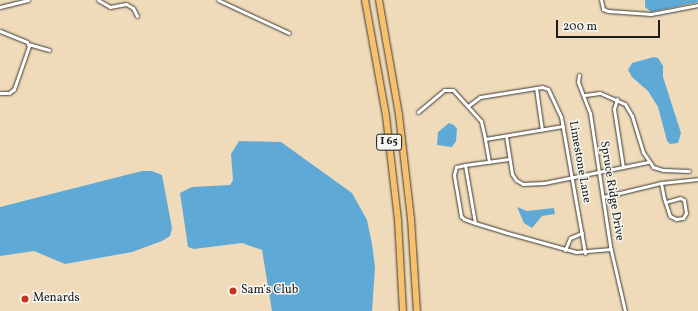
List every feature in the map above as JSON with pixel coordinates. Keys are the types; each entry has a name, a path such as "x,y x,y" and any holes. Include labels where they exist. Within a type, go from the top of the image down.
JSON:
{"highway":[{"name":"I 65","path":"365,0 386,116 398,220 403,286 403,311"},
{"name":"I 65","path":"379,0 399,115 411,219 417,309"},
{"path":"400,311 403,286"}],"street":[{"path":"0,7 28,0"},
{"path":"98,0 110,7 126,4 133,8 137,16"},
{"path":"218,0 289,33"},
{"path":"601,0 603,9 608,11 651,14 698,5"},
{"path":"0,31 28,44 49,50"},
{"path":"0,93 9,93 14,88 28,44"},
{"name":"Spruce Ridge Drive","path":"579,75 578,82 585,95 611,249 625,311"},
{"path":"468,106 480,97 536,88 542,130"},
{"name":"Limestone Lane","path":"536,88 548,89 559,111 563,126 585,253"},
{"path":"418,112 448,89 456,92 481,121 490,162"},
{"path":"585,95 600,93 617,99 624,104 632,116 648,162"},
{"path":"617,99 614,109 623,167"},
{"path":"485,139 563,126"},
{"path":"506,136 512,174 518,182 528,184 648,162 663,170 689,170"},
{"path":"509,159 456,167 454,175 461,216 475,223 564,250 585,253 611,249"},
{"path":"465,165 475,223"},
{"path":"603,197 662,183 698,180"},
{"path":"662,183 666,202 670,216 676,219 683,218 686,213 684,200 680,198 666,202"},
{"path":"564,250 570,238 582,233"}],"water":[{"path":"645,0 698,0 698,2 651,12 645,7"},
{"path":"654,57 658,58 663,66 663,77 681,133 678,143 670,144 667,141 658,107 648,91 632,77 628,70 632,63"},
{"path":"449,123 454,125 457,129 456,141 452,147 437,145 438,132"},
{"path":"239,141 281,142 352,193 367,220 372,244 375,267 372,311 272,311 262,250 242,243 194,249 188,247 180,193 192,187 230,185 233,180 231,154"},
{"path":"142,171 152,171 162,175 172,228 170,236 162,241 132,252 65,264 34,251 0,256 0,207"},
{"path":"517,207 527,211 554,208 555,214 542,216 532,228 524,223"}],"place":[{"name":"Sam's Club","path":"233,291"},
{"name":"Menards","path":"25,299"}]}
